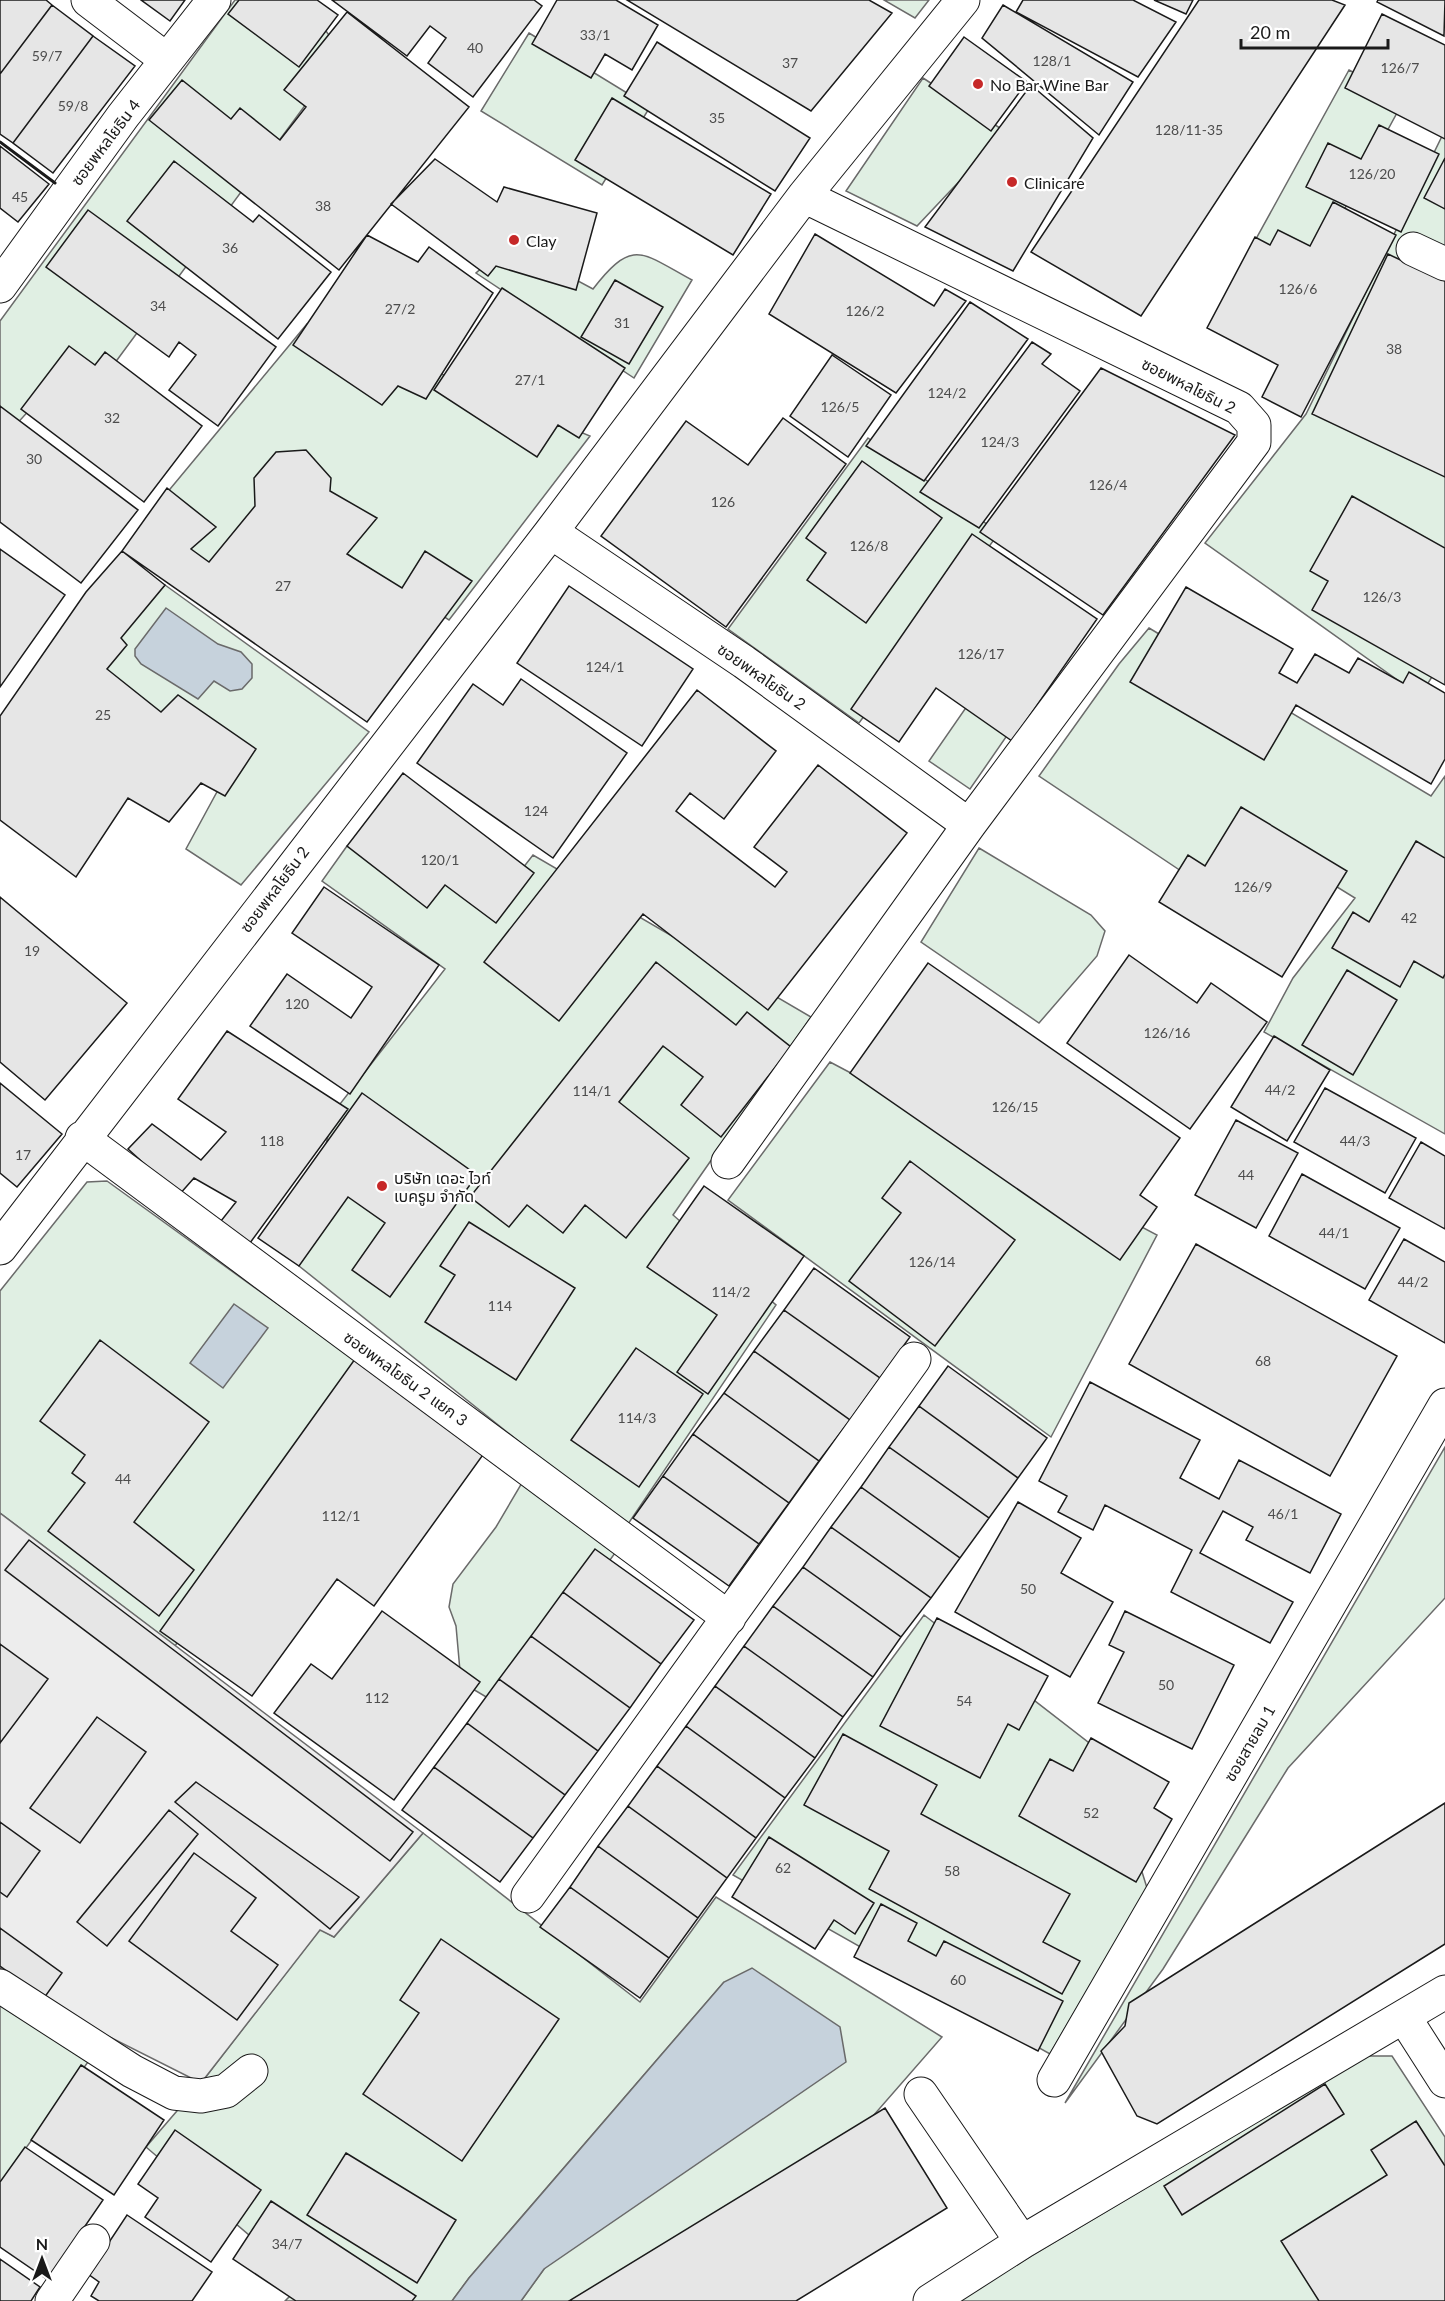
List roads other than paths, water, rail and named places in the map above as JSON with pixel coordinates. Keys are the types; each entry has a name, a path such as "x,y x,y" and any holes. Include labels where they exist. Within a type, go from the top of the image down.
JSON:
{"street":[{"path":"88,0 167,60"},
{"name":"ซอยพหลโยธิน 4","path":"0,286 214,0"},
{"name":"ซอยพหลโยธิน 2","path":"0,1248 82,1138 551,532 804,196 963,0"},
{"name":"ซอยพหลโยธิน 2","path":"728,1162 969,825 1254,442 1254,425 1239,408 804,196"},
{"path":"1413,249 1445,264"},
{"name":"ซอยพหลโยธิน 2","path":"551,532 744,662 969,825"},
{"name":"ซอยพหลโยธิน 2 แยก 3","path":"82,1138 729,1618"},
{"path":"528,1896 914,1359"},
{"name":"ซอยสายลม 1","path":"1054,2080 1445,1405"},
{"path":"0,1986 132,2071 174,2093 201,2096 226,2091 251,2071"},
{"path":"930,2301 1022,2242 1445,1992"},
{"path":"1404,2017 1445,2081"},
{"path":"921,2094 1022,2242"},
{"path":"52,2301 93,2241"}],"place":[{"name":"No Bar Wine Bar","path":"978,84"},
{"name":"Clinicare","path":"1012,182"},
{"name":"Clay","path":"514,240"},
{"name":"บริษัท เดอะ ไวท์ เบครูม จำกัด","path":"382,1186"}]}
